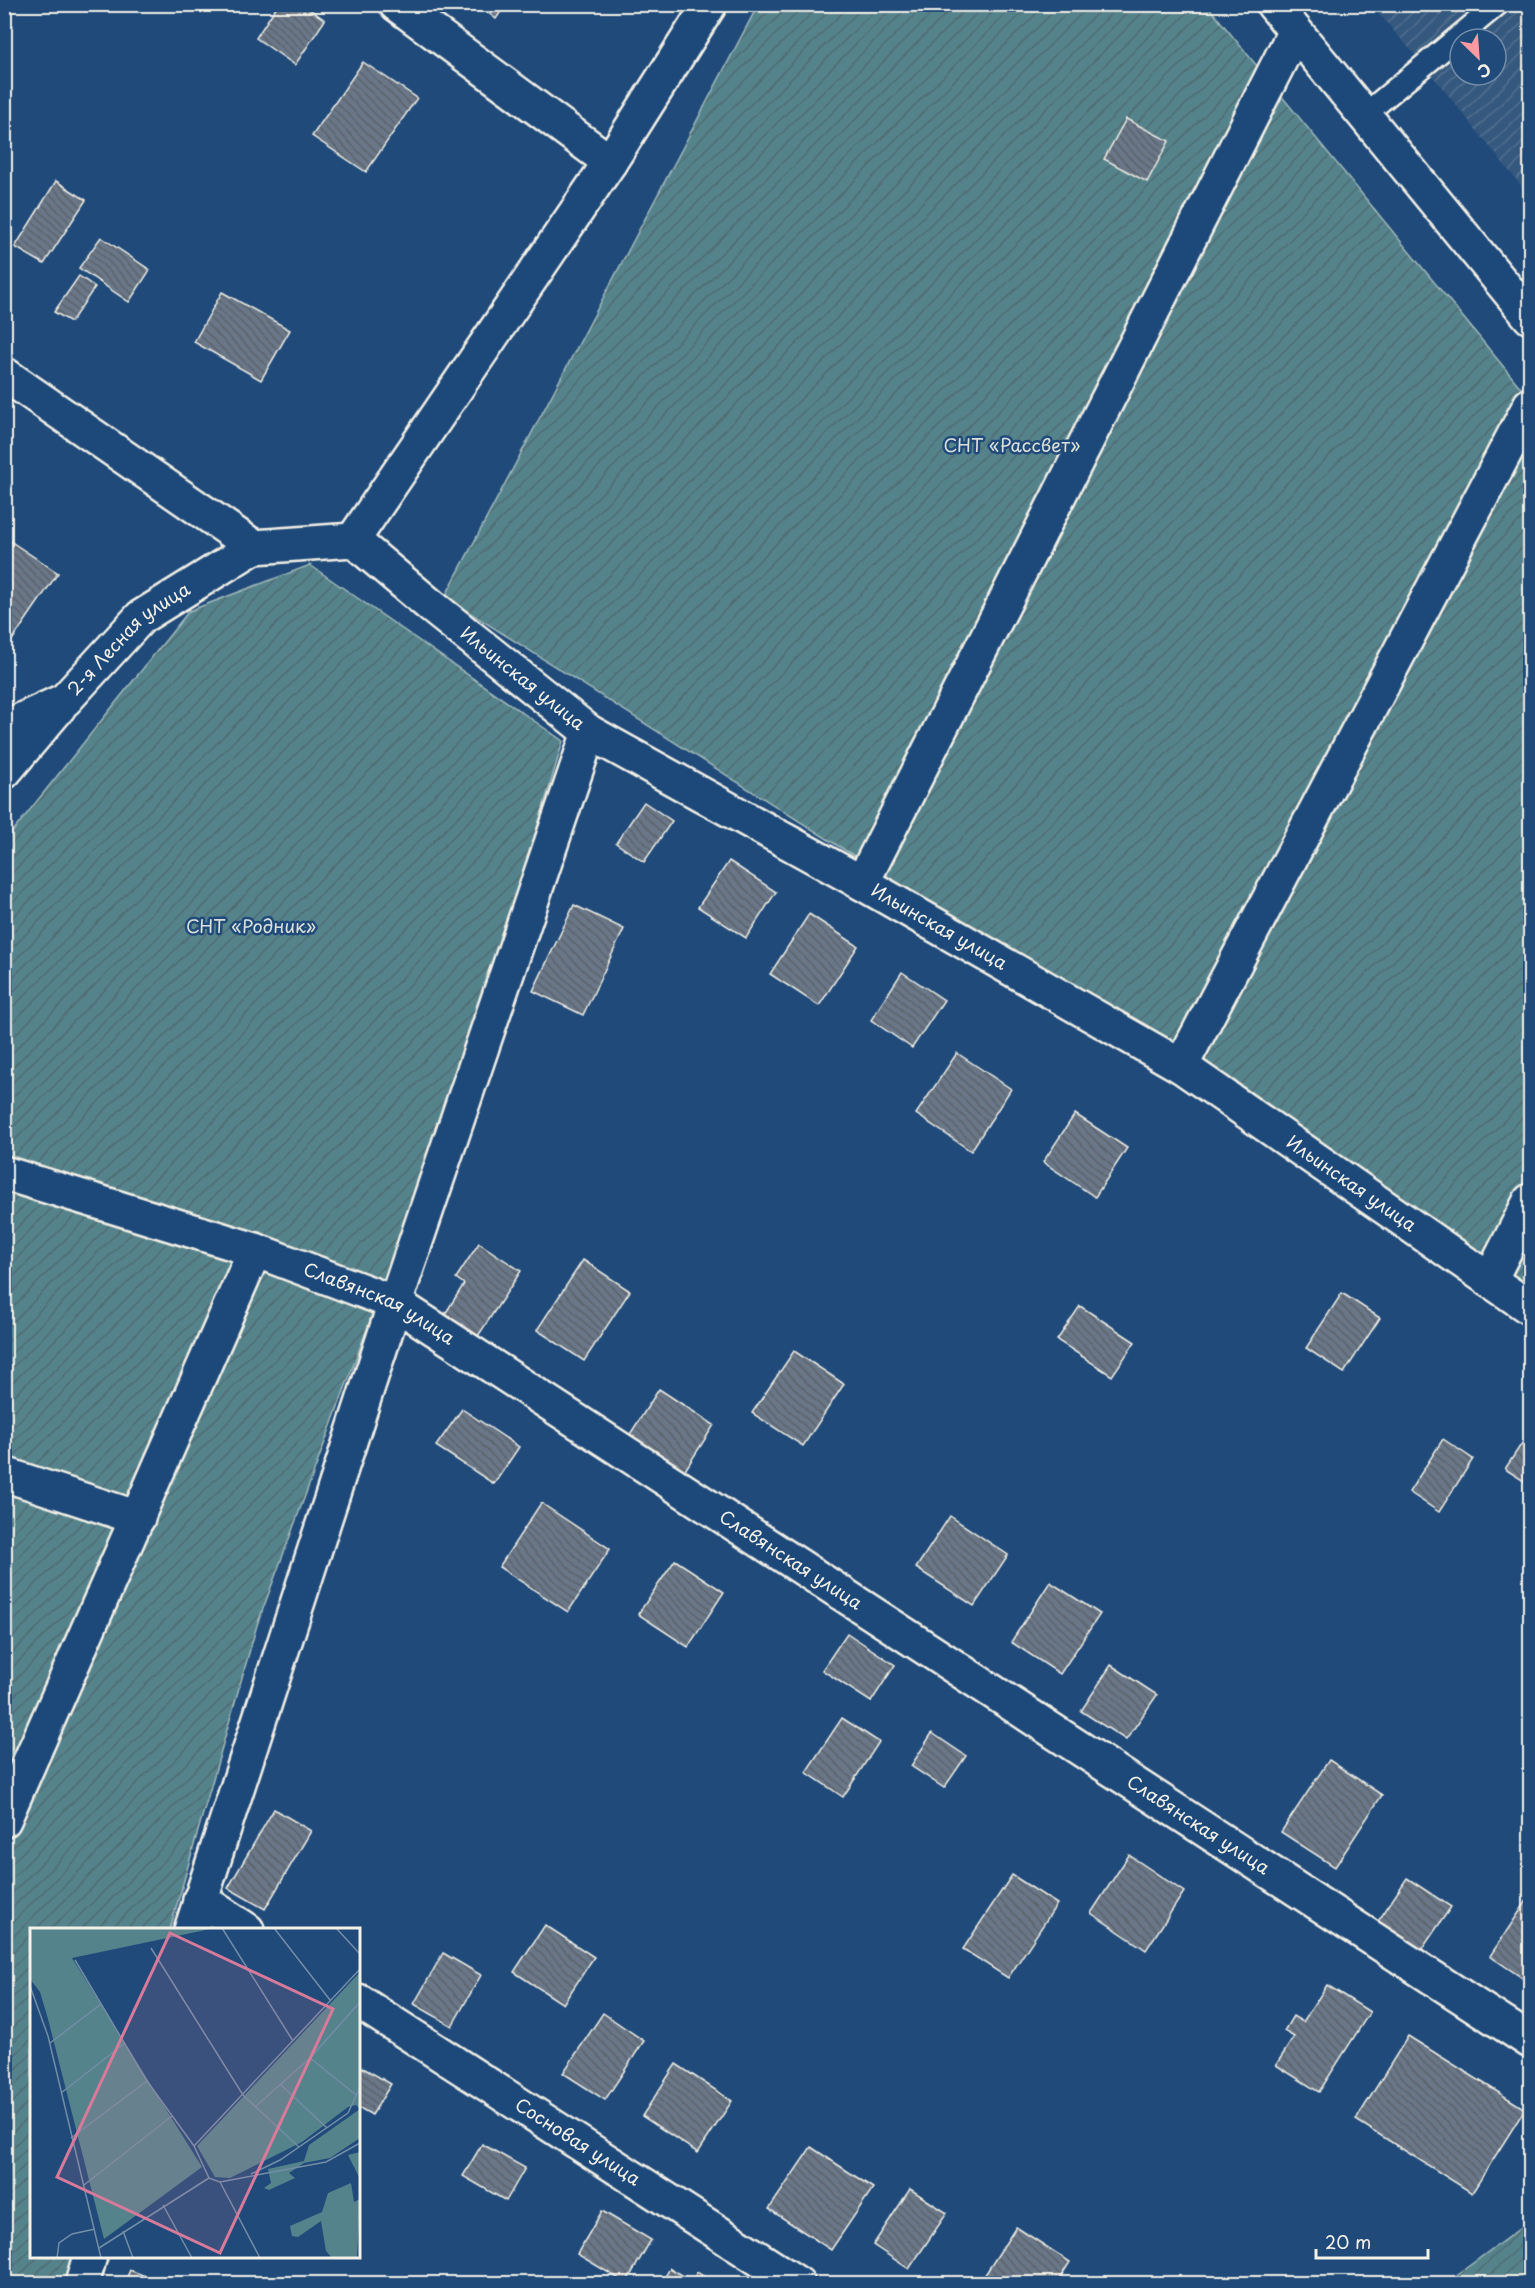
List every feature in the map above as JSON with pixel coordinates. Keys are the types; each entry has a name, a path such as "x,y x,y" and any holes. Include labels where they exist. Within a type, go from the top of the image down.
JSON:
{"street":[{"path":"396,4 610,162"},
{"path":"353,540 610,162 710,4"},
{"path":"1273,4 1530,317"},
{"path":"862,883 1295,31"},
{"path":"4,374 254,547"},
{"path":"1182,1066 1530,405"},
{"name":"Ильинская улица","path":"353,540 588,732 862,883 1182,1066 1530,1308"},
{"name":"2-я Лесная улица","path":"4,728 64,700 141,617 254,547 353,540"},
{"path":"4,772 64,700"},
{"path":"244,1928 195,1914 395,1303 588,732"},
{"name":"Славянская улица","path":"4,1173 255,1250 395,1303 1530,2041"},
{"path":"1490,1280 1530,1201"},
{"path":"4,1820 255,1250"},
{"path":"4,1474 138,1518"},
{"name":"Сосновая улица","path":"360,2002 798,2283"},
{"path":"82,2283 89,2258"}],"lane":[{"path":"1364,115 1498,4"}],"shaded area":[{"path":"1371,5 1530,5 1530,197 1424,65"}],"green space":[{"name":"СНТ «Рассвет»","path":"758,5 1207,5 1530,399 1530,1292 889,878 445,597"},
{"name":"СНТ «Родник»","path":"310,565 563,741 475,1038 257,1625 170,1928 30,1928 30,2258 77,2258 69,2283 5,2284 5,841 189,611"},
{"path":"1530,2221 1530,2283 1446,2283"}],"building":[{"path":"278,4 302,4 325,20 295,65 256,38"},
{"path":"477,4 506,4 496,19"},
{"path":"363,62 417,98 366,172 312,136"},
{"path":"1126,119 1169,141 1147,182 1104,159"},
{"path":"56,181 86,200 44,264 15,247"},
{"path":"101,237 150,270 129,302 79,268"},
{"path":"79,276 95,287 71,322 54,312"},
{"path":"222,292 290,330 261,380 194,342"},
{"path":"4,537 58,573 4,652"},
{"path":"644,802 672,821 644,862 616,843"},
{"path":"729,861 776,892 746,938 698,907"},
{"path":"574,905 624,929 583,1015 533,991"},
{"path":"809,914 858,946 819,1006 770,974"},
{"path":"902,972 944,1000 912,1048 871,1020"},
{"path":"957,1053 1011,1089 971,1151 916,1114"},
{"path":"1075,1114 1127,1148 1095,1197 1043,1162"},
{"path":"479,1243 521,1271 478,1336 445,1314 464,1284 456,1278"},
{"path":"583,1260 630,1291 584,1361 537,1330"},
{"path":"1342,1293 1380,1318 1344,1373 1306,1348"},
{"path":"1080,1306 1135,1342 1112,1376 1057,1340"},
{"path":"794,1351 844,1384 803,1446 752,1413"},
{"path":"659,1389 714,1425 682,1475 627,1439"},
{"path":"462,1409 519,1447 494,1484 436,1446"},
{"path":"1530,1431 1530,1485 1505,1469"},
{"path":"1443,1439 1473,1459 1439,1512 1409,1492"},
{"path":"541,1503 610,1549 568,1612 499,1567"},
{"path":"950,1516 1008,1555 974,1606 916,1568"},
{"path":"675,1560 724,1592 688,1647 638,1614"},
{"path":"1050,1582 1100,1614 1060,1674 1011,1642"},
{"path":"847,1633 895,1665 871,1702 822,1670"},
{"path":"1111,1665 1157,1695 1126,1740 1081,1711"},
{"path":"842,1718 879,1742 843,1797 806,1772"},
{"path":"932,1733 966,1756 944,1788 911,1766"},
{"path":"1329,1760 1382,1795 1335,1867 1281,1832"},
{"path":"274,1809 311,1831 265,1909 228,1888"},
{"path":"1129,1855 1184,1892 1146,1950 1091,1913"},
{"path":"1012,1875 1057,1904 1008,1978 963,1949"},
{"path":"1407,1878 1451,1907 1416,1958 1373,1929"},
{"path":"1530,1896 1530,1983 1490,1956"},
{"path":"545,1925 594,1957 563,2004 514,1972"},
{"path":"443,1953 481,1975 452,2026 414,2004"},
{"path":"1327,1985 1370,2012 1319,2092 1276,2065 1294,2037 1284,2031 1293,2016 1303,2022"},
{"path":"603,2013 644,2041 605,2100 563,2073"},
{"path":"1408,2036 1525,2109 1472,2193 1356,2120"},
{"path":"676,2064 732,2101 698,2153 642,2116"},
{"path":"360,2066 391,2084 372,2115 360,2108"},
{"path":"482,2144 525,2168 506,2201 463,2176"},
{"path":"811,2147 873,2188 831,2250 769,2209"},
{"path":"910,2189 947,2213 909,2269 873,2245"},
{"path":"602,2211 651,2240 626,2283 577,2254"},
{"path":"1016,2227 1070,2262 1056,2284 979,2284"},
{"path":"670,2268 692,2281 697,2272 715,2284 661,2284"},
{"path":"130,2270 165,2284 124,2284"}]}
